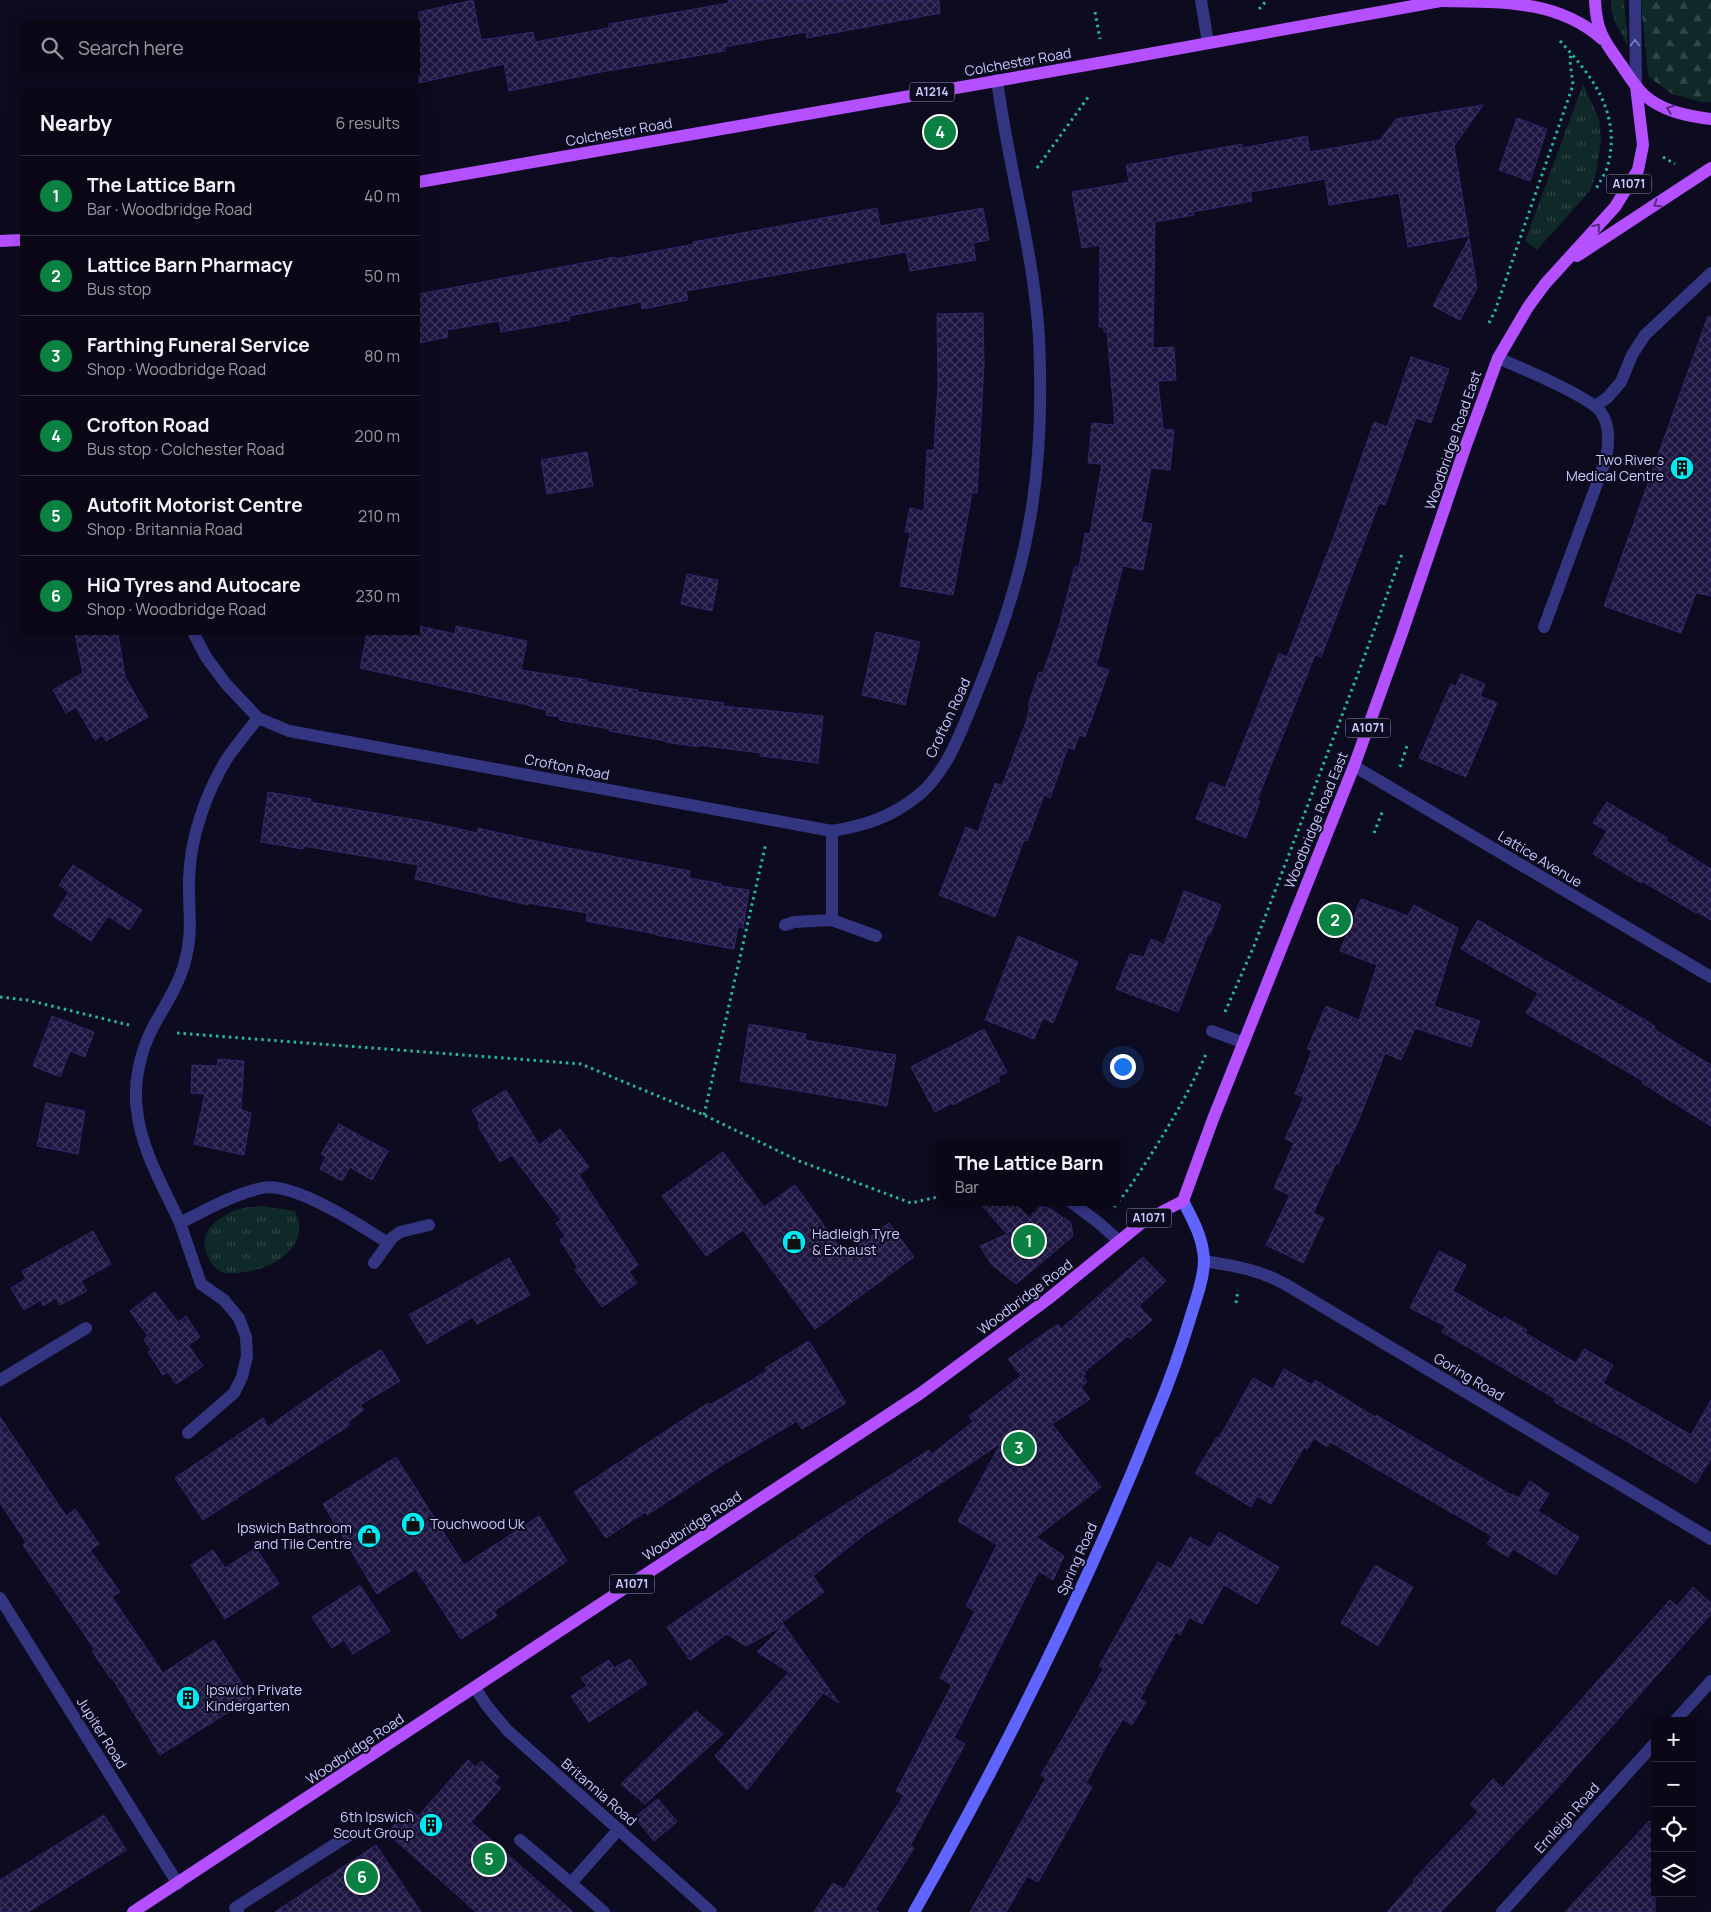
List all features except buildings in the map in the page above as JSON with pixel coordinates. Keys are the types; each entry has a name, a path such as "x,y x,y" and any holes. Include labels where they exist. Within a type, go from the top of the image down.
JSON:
{"main road":[{"name":"Colchester Road","path":"420,182 1445,0 1529,3 1551,8 1579,20 1602,39"},
{"name":"Woodbridge Road East","path":"1595,0 1602,39 1644,95 1665,108 1689,116 1711,119"},
{"name":"Woodbridge Road East","path":"1183,1202 1213,1119 1354,766 1498,358 1528,307 1545,284 1565,264 1614,206 1638,170 1643,145 1636,86"},
{"name":"Woodbridge Road East","path":"1565,264 1711,168"},
{"path":"0,241 20,240"},
{"name":"Woodbridge Road","path":"137,1911 920,1393 1041,1305 1089,1268 1144,1221 1183,1202"}],"street":[{"path":"1201,0 1208,43"},
{"path":"1635,0 1636,86"},
{"name":"Crofton Road","path":"195,635 206,657 226,684 258,718 289,731 832,831 864,826 893,813 921,793 938,774 959,737 986,671 1011,598 1027,535 1036,476 1040,391 1039,338 1035,292 1001,112 997,80"},
{"path":"1594,406 1607,398 1621,382 1632,354 1645,335 1711,273"},
{"path":"1697,285 1711,286"},
{"path":"1498,358 1574,394 1594,406 1600,411 1609,433 1606,460 1544,627"},
{"path":"188,1433 234,1393 242,1377 247,1356 246,1337 239,1318 224,1300 201,1284 180,1223 142,1136 136,1110 136,1089 142,1057 152,1030 175,990 189,946 191,912 188,880 191,854 200,819 210,792 228,758 258,718"},
{"name":"Lattice Avenue","path":"1354,766 1711,977"},
{"path":"832,831 832,920"},
{"path":"785,925 794,922 832,920 876,936"},
{"path":"1214,1032 1244,1043"},
{"path":"180,1223 233,1198 263,1188 282,1188 341,1214 365,1227 388,1243"},
{"name":"Spring Road","path":"914,1912 967,1819 1028,1701 1085,1580 1140,1455 1177,1362 1200,1285 1204,1261 1198,1229 1183,1202"},
{"path":"1076,1206 1119,1241"},
{"path":"374,1264 388,1243 400,1232 429,1225"},
{"name":"Goring Road","path":"1204,1261 1252,1269 1285,1284 1711,1539"},
{"path":"0,1380 86,1328"},
{"name":"Jupiter Road","path":"0,1598 178,1884"},
{"path":"1679,1717 1711,1681"},
{"name":"Britannia Road","path":"475,1688 507,1730 711,1912"},
{"name":"Ernleigh Road","path":"1502,1912 1651,1748"},
{"path":"571,1883 619,1829"},
{"path":"238,1912 235,1908 348,1836"},
{"path":"520,1840 604,1912"}],"path":[{"path":"1486,328 1495,311 1572,85 1571,53 1581,63 1595,85 1610,119 1612,139 1608,166 1594,194"},
{"path":"1037,168 1089,96"},
{"path":"1495,311 1506,297"},
{"path":"1120,1200 1157,1145 1195,1080 1214,1032 1254,946 1359,673 1403,551"},
{"path":"704,1115 771,820"},
{"path":"0,997 27,1000 152,1030 581,1064 704,1115 799,1161 911,1203 938,1197"},
{"path":"1099,1223 1115,1206"}],"green space":[{"path":"1611,0 1624,0 1628,46 1614,18"},
{"path":"1641,0 1711,0 1711,102 1705,103 1672,94 1648,76"},
{"path":"1583,84 1599,119 1601,140 1596,174 1590,191 1537,250 1525,241"},
{"path":"262,1206 295,1211 299,1223 299,1234 295,1244 288,1253 278,1260 256,1270 224,1273 216,1269 208,1257 205,1243 206,1236 213,1224 225,1215 242,1208"}],"place":[{"name":"Crofton Road","path":"940,132"},
{"name":"Two Rivers Medical Centre","path":"1682,468"},
{"name":"Lattice Barn Pharmacy","path":"1335,920"},
{"name":"The Lattice Barn","path":"1029,1241"},
{"name":"Hadleigh Tyre & Exhaust","path":"794,1242"},
{"name":"Farthing Funeral Service","path":"1019,1448"},
{"name":"Touchwood Uk","path":"413,1524"},
{"name":"Ipswich Bathroom and Tile Centre","path":"369,1536"},
{"name":"Ipswich Private Kindergarten","path":"188,1698"},
{"name":"6th Ipswich Scout Group","path":"431,1825"},
{"name":"Autofit Motorist Centre","path":"489,1859"},
{"name":"HiQ Tyres and Autocare","path":"362,1877"}]}
